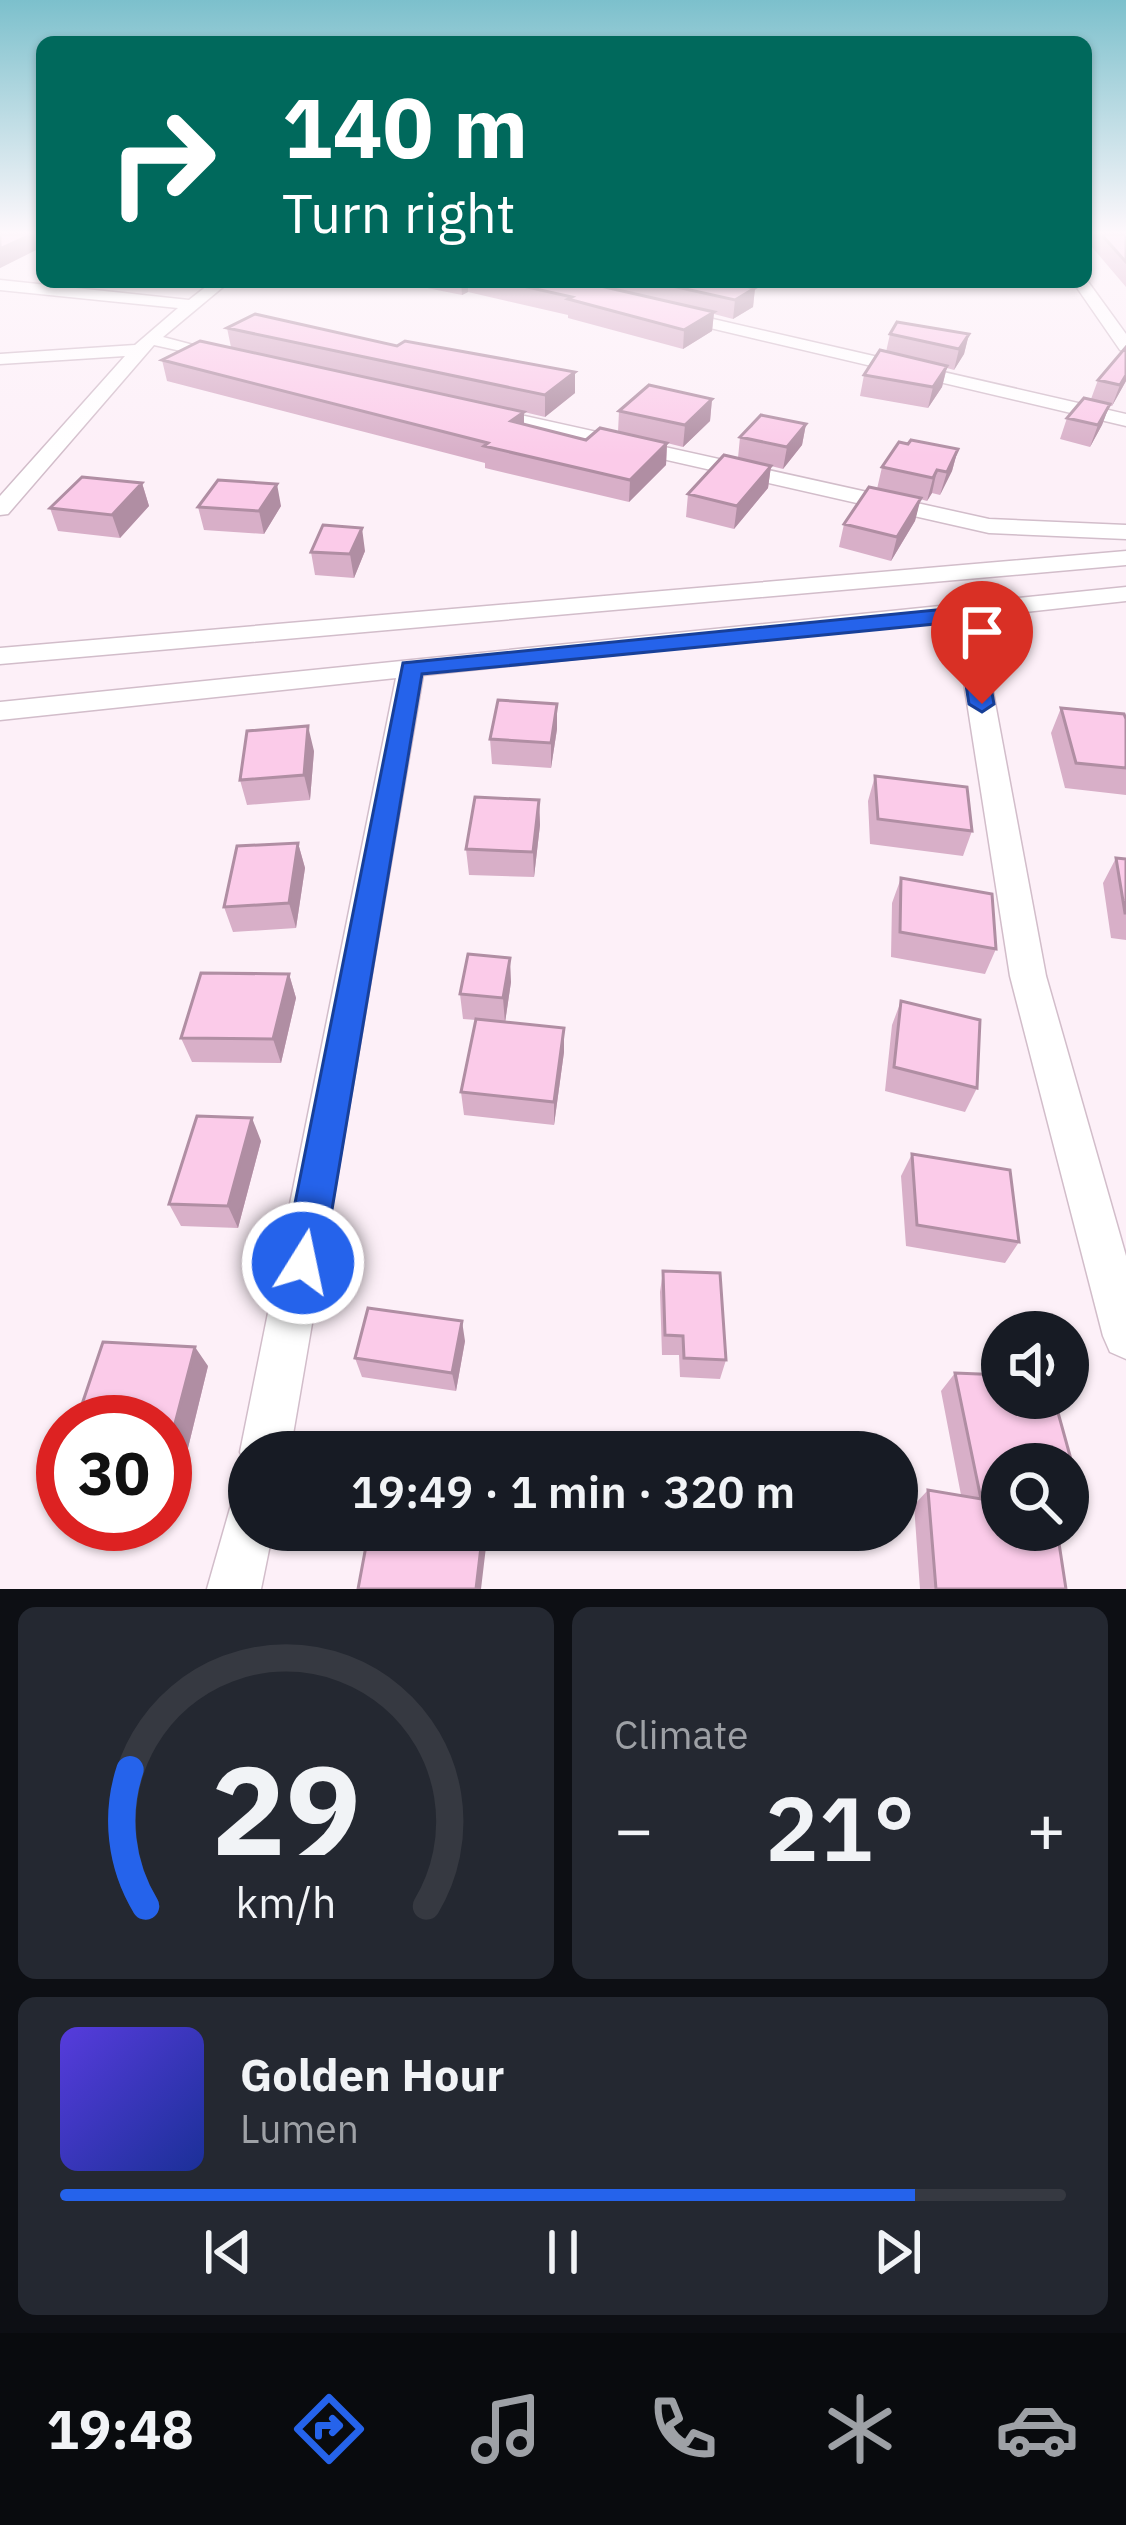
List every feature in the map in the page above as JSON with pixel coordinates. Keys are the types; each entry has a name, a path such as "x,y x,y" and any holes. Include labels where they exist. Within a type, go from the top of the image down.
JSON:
{"street":[{"path":"2,503 147,345 188,308"},
{"path":"648,308 1126,420"},
{"path":"1100,308 1126,346"},
{"path":"0,359 147,345 243,360"},
{"path":"453,406 989,526 1126,532"},
{"path":"0,656 1126,558"},
{"path":"0,711 1126,594"},
{"path":"966,614 1028,976 1126,1336"},
{"path":"269,1431 411,668"},
{"path":"234,1589 243,1551"}],"building":[{"path":"602,308 714,312 684,330"},
{"path":"255,314 397,346 405,341 575,372 545,395 227,328"},
{"path":"897,322 969,334 959,349 890,334"},
{"path":"200,341 524,412 511,421 586,440 600,428 667,443 630,480 162,360"},
{"path":"1126,347 1126,375 1120,385 1098,380"},
{"path":"880,350 947,366 933,387 864,375"},
{"path":"649,385 712,399 685,425 619,411"},
{"path":"1084,398 1110,404 1098,425 1067,418"},
{"path":"761,415 806,424 787,447 740,437"},
{"path":"899,442 958,449 947,472 937,470 933,478 882,467"},
{"path":"724,455 771,466 737,506 688,494"},
{"path":"82,477 142,483 112,515 50,508"},
{"path":"218,480 277,484 259,511 198,507"},
{"path":"869,487 921,498 897,537 844,524"},
{"path":"323,525 362,528 350,554 311,552"},
{"path":"498,700 557,704 551,743 490,739"},
{"path":"1061,708 1124,714 1126,768 1076,763"},
{"path":"308,726 304,775 240,780 247,731"},
{"path":"875,776 967,787 972,831 878,819"},
{"path":"475,797 539,800 533,852 466,849"},
{"path":"298,843 289,903 224,907 237,846"},
{"path":"1116,858 1126,859 1126,913 1125,913"},
{"path":"901,878 992,894 996,949 900,932"},
{"path":"468,954 510,958 503,998 460,994"},
{"path":"201,973 289,974 273,1039 181,1038"},
{"path":"901,1001 980,1020 977,1088 894,1067"},
{"path":"476,1019 564,1028 554,1102 461,1092"},
{"path":"197,1116 252,1118 228,1206 169,1204"},
{"path":"912,1154 1010,1170 1019,1242 917,1225"},
{"path":"663,1271 720,1273 726,1360 684,1358 683,1336 665,1335"},
{"path":"368,1308 462,1321 452,1373 355,1358"},
{"path":"103,1342 195,1347 182,1395 85,1395"},
{"path":"955,1373 981,1374 981,1419 1060,1419 1066,1443 981,1443 981,1499"},
{"path":"928,1490 981,1499 981,1551 1060,1551 1066,1589 936,1589"},
{"path":"365,1551 481,1551 476,1589 358,1589"}],"route":[{"path":"303,1263 411,668 966,614 982,704"}]}
